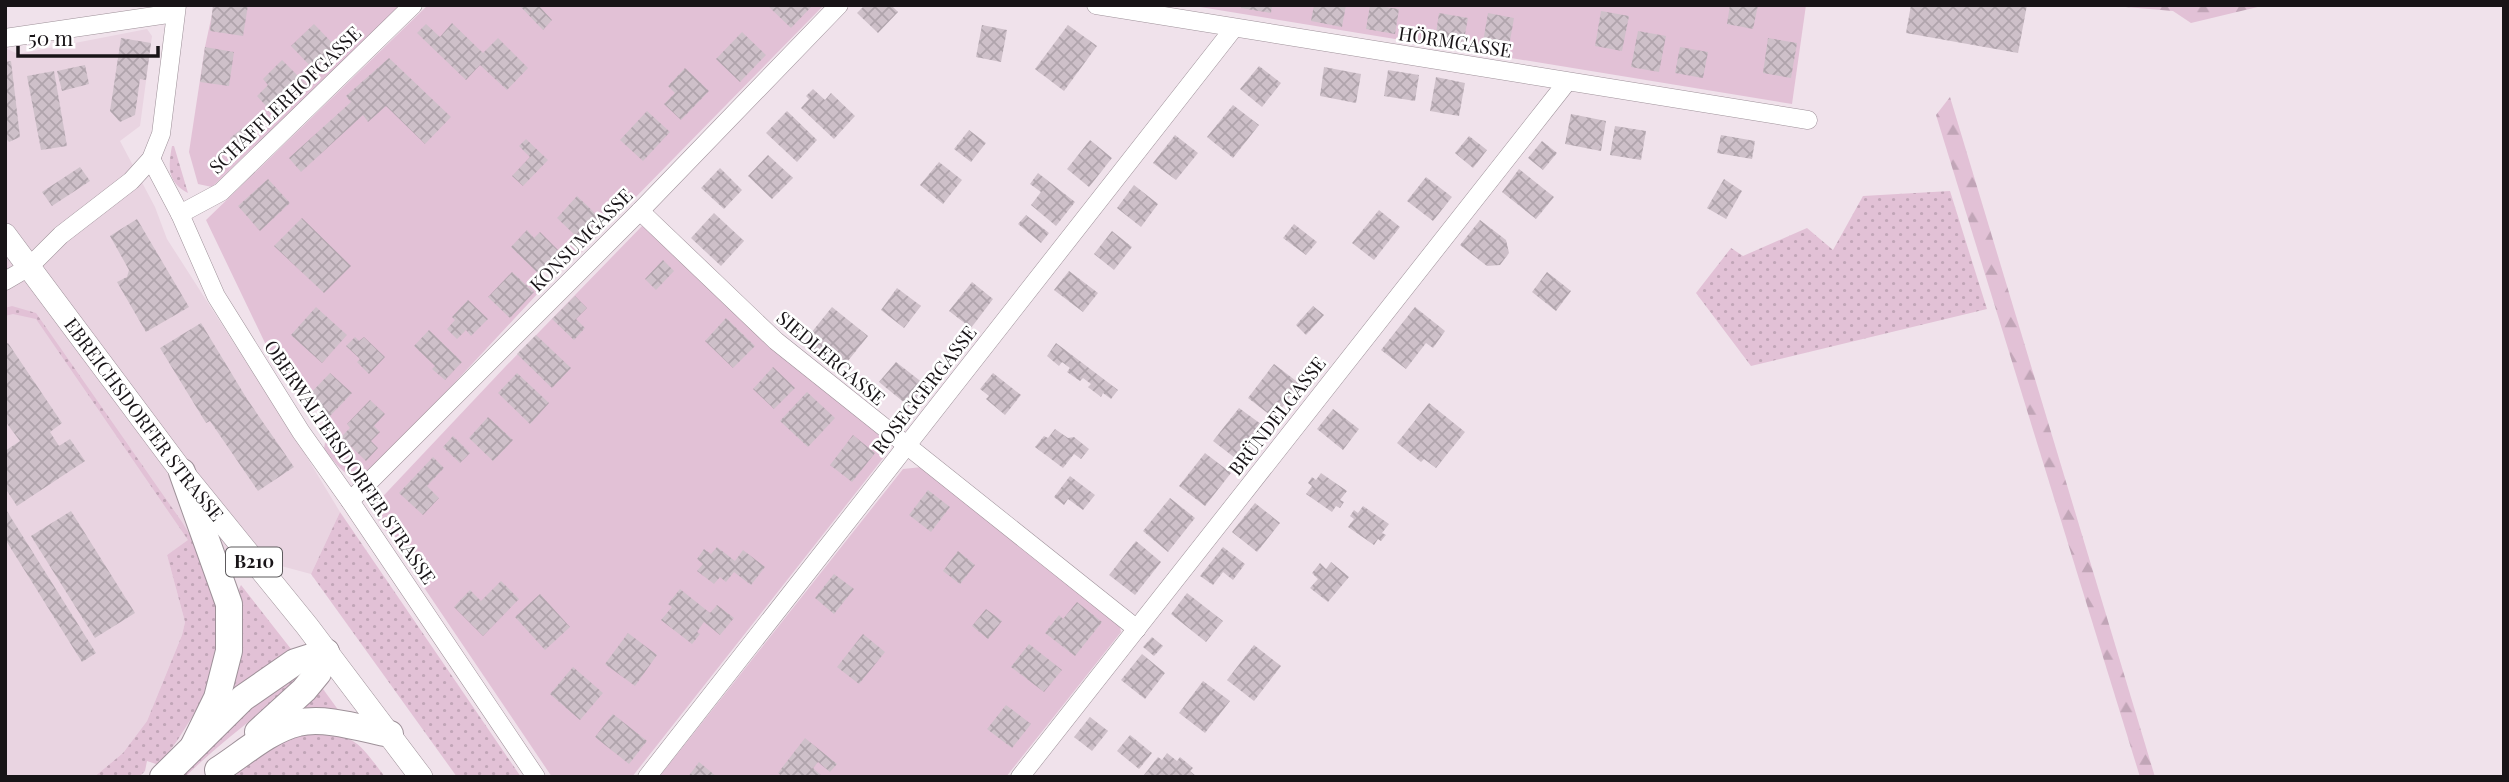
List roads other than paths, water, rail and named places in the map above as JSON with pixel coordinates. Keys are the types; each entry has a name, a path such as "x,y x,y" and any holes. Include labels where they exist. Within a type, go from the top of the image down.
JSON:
{"highway":[{"path":"182,472 229,604 229,650 217,698 194,745"},
{"path":"163,777 243,698 295,662 326,652"},
{"path":"215,773 303,690 318,673 326,652"},
{"path":"215,773 270,736 299,722 333,722 390,734"}],"main road":[{"name":"EBREICHSDORFER STRASSE","path":"5,235 182,472 390,734"},
{"name":"B210","path":"390,734 421,777"}],"street":[{"name":"SCHAFFLERHOFGASSE","path":"180,214 221,192 413,5"},
{"name":"KONSUMGASSE","path":"350,501 640,211 839,5"},
{"name":"HÖRMGASSE","path":"1096,5 1808,120"},
{"path":"5,38 176,9 161,134 151,159 131,181 61,235 29,267 5,281"},
{"name":"ROSEGGERGASSE","path":"647,777 1234,28"},
{"name":"BRÜNDELGASSE","path":"1020,777 1567,82"},
{"name":"OBERWALTERSDORFER STRASSE","path":"151,159 180,214 216,296 301,432 536,777"},
{"name":"SIEDLERGASSE","path":"640,211 776,341 1137,629"}]}
